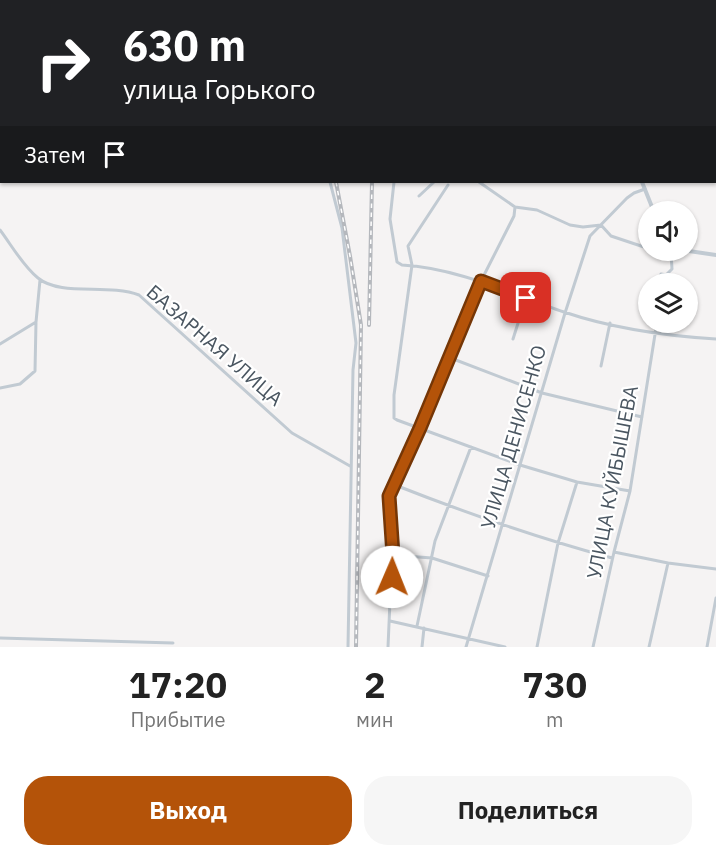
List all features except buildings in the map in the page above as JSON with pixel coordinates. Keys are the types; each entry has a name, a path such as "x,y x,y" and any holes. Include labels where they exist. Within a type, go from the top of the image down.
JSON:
{"street":[{"path":"330,183 342,228 356,343 350,466 348,647"},
{"path":"394,183 390,219 397,262 402,265 412,265 481,281 566,313 638,329"},
{"path":"419,196 433,183"},
{"path":"480,183 515,207 537,210 570,225 583,227 601,225 611,236 638,246"},
{"path":"642,183 650,201"},
{"path":"448,185 408,246 412,265 394,395 394,418 520,465 577,482 630,491"},
{"name":"УЛИЦА ДЕНИСЕНКО","path":"466,647 591,236 627,198 645,189"},
{"path":"388,647 393,555 389,496 481,281 514,216 515,207"},
{"path":"0,230 30,272 40,280 35,371 20,384 0,388"},
{"path":"698,252 716,255"},
{"name":"БАЗАРНАЯ УЛИЦА","path":"40,280 56,287 114,288 139,295 292,433 350,466"},
{"path":"513,339 526,298"},
{"path":"0,344 36,322"},
{"path":"602,366 610,323"},
{"path":"655,333 716,339"},
{"name":"УЛИЦА КУЙБЫШЕВА","path":"593,647 612,558 630,491 655,333"},
{"path":"448,357 542,393 642,417"},
{"path":"417,626 432,558 448,506 471,447"},
{"path":"537,647 558,543 577,482"},
{"path":"395,485 503,525 612,558"},
{"path":"614,552 668,563 716,569"},
{"path":"393,555 432,558 488,576"},
{"path":"649,647 668,563"},
{"path":"707,647 716,598"},
{"path":"390,621 503,647"},
{"path":"422,647 424,628"},
{"path":"0,638 172,643"}],"railway":[{"path":"336,183 361,325 356,647"},
{"path":"369,325 372,183"}],"route":[{"path":"392,577 393,555 389,496 481,281 526,298"}]}
